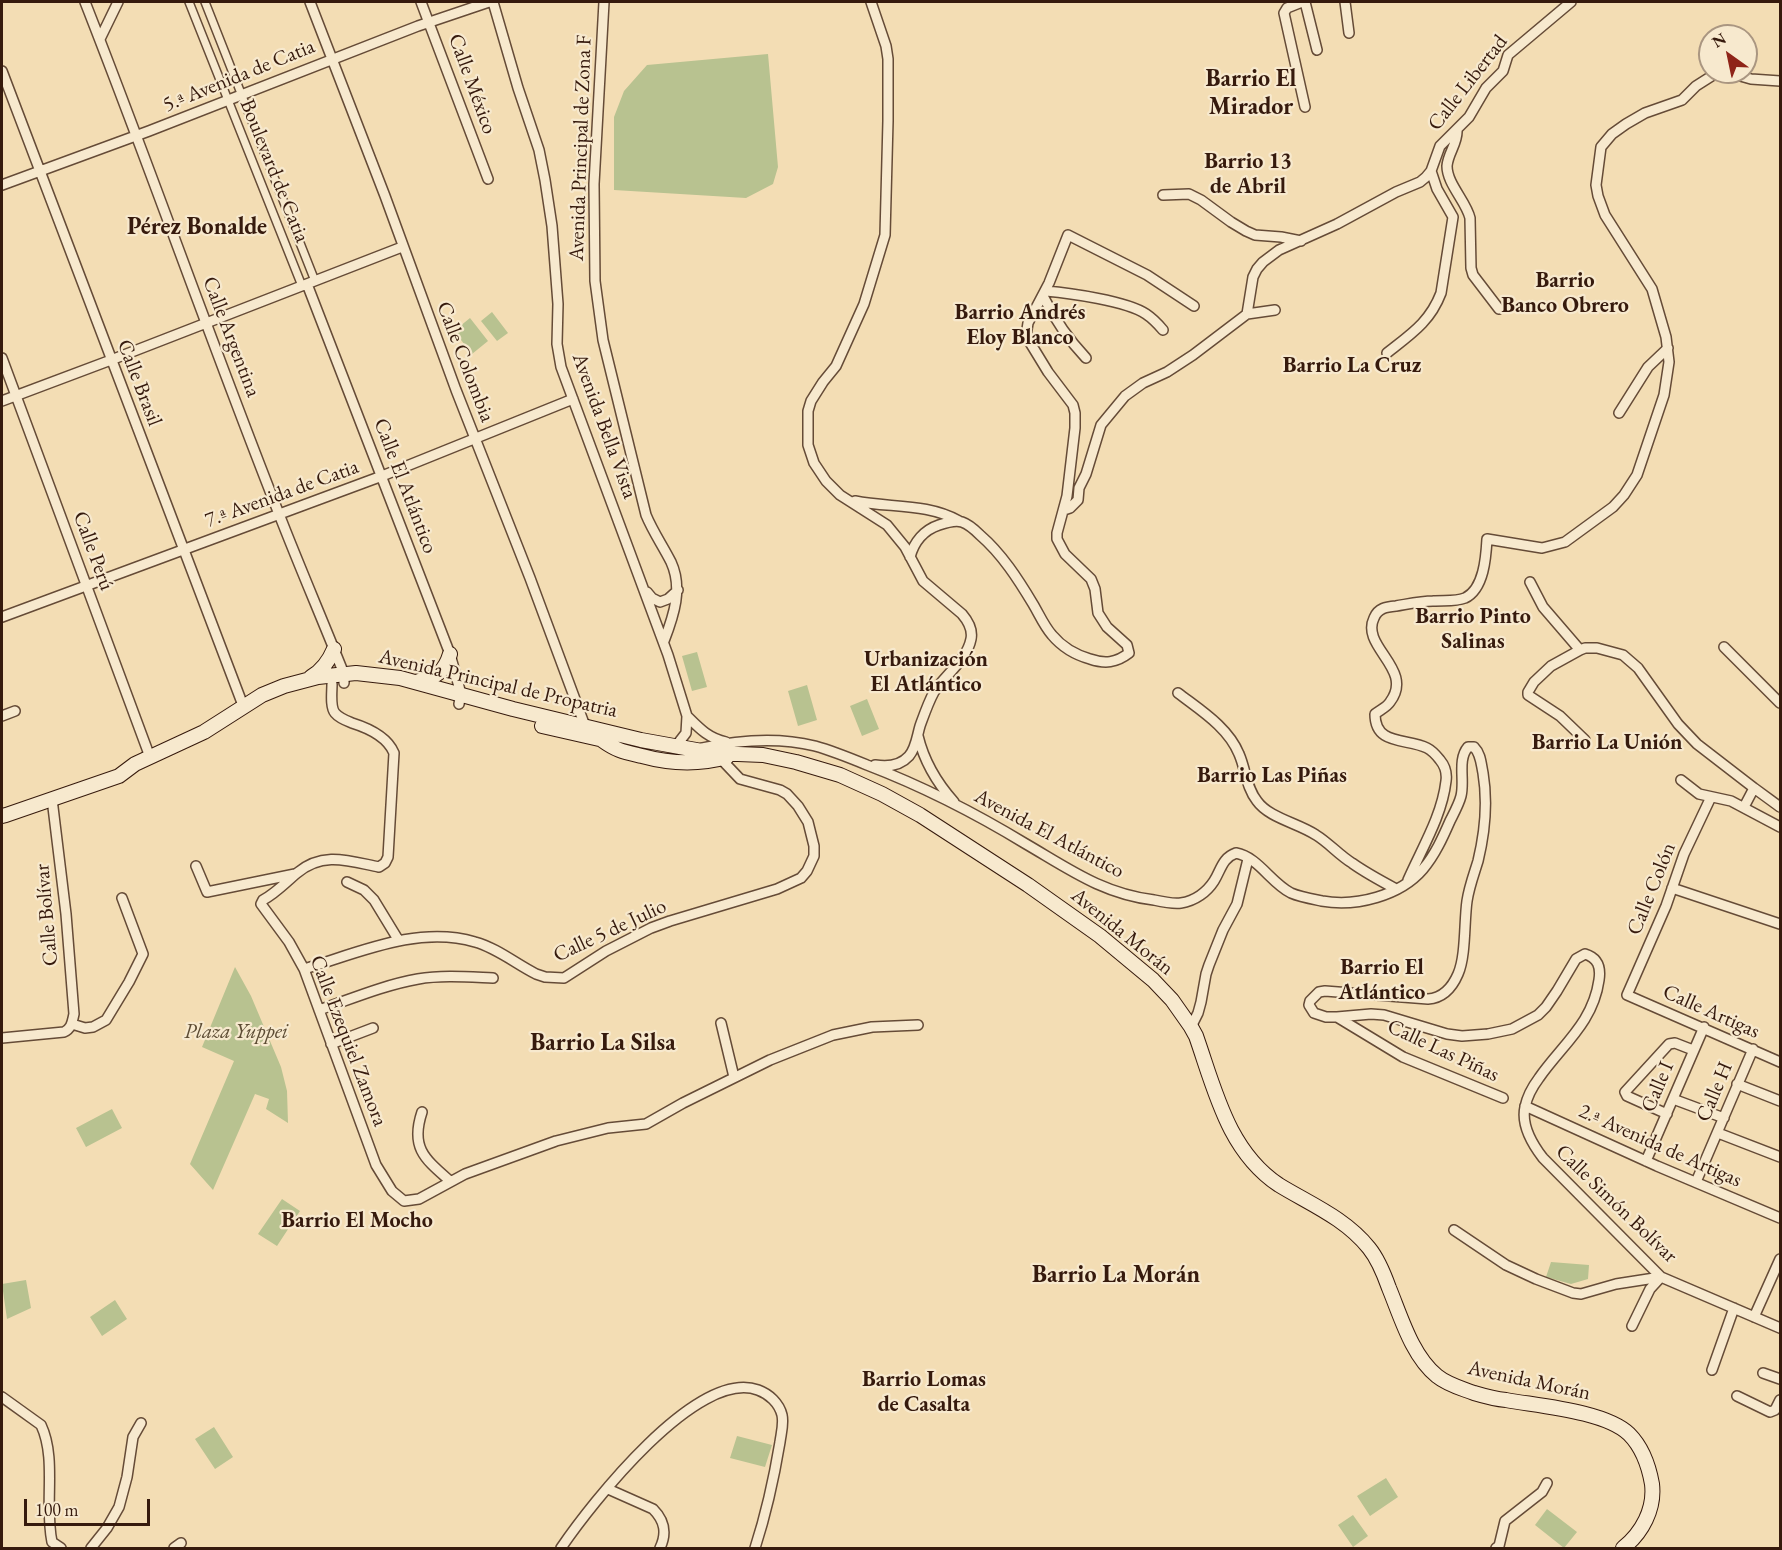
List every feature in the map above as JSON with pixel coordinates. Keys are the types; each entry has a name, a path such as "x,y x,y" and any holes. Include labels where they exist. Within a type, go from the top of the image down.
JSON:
{"main road":[{"path":"302,681 322,669 334,650"},
{"path":"415,681 429,679 442,671 447,665 450,654"},
{"name":"Avenida Principal de Propatria","path":"244,708 266,704 340,680 376,674 460,699 584,731 676,746"},
{"name":"Avenida Principal de Propatria","path":"2,816 119,776 150,757 204,732 262,695 302,681 340,680"},
{"name":"Avenida Principal de Propatria","path":"399,682 415,681 460,699"},
{"name":"Avenida Principal de Propatria","path":"584,731 602,740"},
{"path":"602,740 654,752 671,750 676,746"},
{"name":"Avenida Morán","path":"602,740 614,749 658,760 696,763 744,753"},
{"name":"Avenida Morán","path":"676,746 713,753 764,755 796,762 840,776 882,794 920,815 1028,885 1100,936 1153,980 1172,1000 1196,1036 1222,1112 1244,1152 1277,1183 1346,1225 1370,1249 1383,1273 1414,1346 1436,1375 1454,1387 1596,1418 1619,1427 1629,1434 1648,1464 1652,1500 1650,1511 1638,1533 1623,1548"},
{"path":"658,760 672,759 697,749"},
{"name":"Avenida Principal de Propatria","path":"2,808 116,767 135,765"}],"street":[{"name":"Calle Argentina","path":"85,2 279,514 334,650 340,680 333,708 335,713 347,721 378,734 389,743 394,753 388,857 385,863 379,867 336,859 324,860 314,862 295,874"},
{"path":"100,39 118,2"},
{"path":"190,3 200,2"},
{"name":"Boulevard de Catia","path":"205,2 282,197 308,284"},
{"name":"Calle Colombia","path":"310,2 385,196 474,438 530,578 584,731"},
{"name":"Calle México","path":"421,2 488,179"},
{"name":"5.ª Avenida de Catia","path":"2,185 486,2"},
{"name":"Avenida Bella Vista","path":"486,2 542,161 552,226 558,304 557,344 561,367 664,640 687,716"},
{"name":"Avenida Principal de Zona F","path":"604,2 594,184 598,305 603,340 646,515 655,536 671,562 676,577 678,590 664,640"},
{"path":"855,760 883,766 902,761 911,753 928,705 935,691 968,648 971,631 967,619 923,581 900,540 887,525 834,489 820,473 810,454 807,432 811,400 836,366 864,304 885,235 888,58 871,2"},
{"path":"1305,107 1284,13 1287,8 1304,2 1317,50"},
{"path":"1345,2 1349,33"},
{"name":"Calle Libertad","path":"1431,171 1440,146 1469,117 1486,88 1503,71 1508,55 1571,2"},
{"name":"Boulevard de Catia","path":"190,3 268,202 308,284"},
{"name":"Calle Brasil","path":"2,71 244,708"},
{"path":"1758,79 1780,81"},
{"path":"1408,882 1440,807 1446,775 1444,765 1435,753 1425,747 1394,740 1384,735 1378,728 1375,714 1389,704 1396,690 1396,683 1389,662 1371,634 1371,624 1380,609 1466,598 1476,590 1481,578 1487,539 1542,548 1565,542 1613,507 1632,484 1641,466 1651,429 1664,395 1669,363 1668,348 1652,289 1605,215 1598,196 1596,185 1599,156 1601,147 1612,134 1645,113 1682,100 1699,84"},
{"path":"1457,130 1457,140 1447,168 1470,218 1473,275 1499,309"},
{"path":"1247,314 1250,289 1257,268 1279,250 1420,182 1431,171 1437,189 1453,218 1442,293 1425,322 1387,353"},
{"path":"1163,195 1189,194 1255,235 1301,240"},
{"path":"268,202 282,197"},
{"path":"847,498 944,513 975,530 991,544 1011,570 1051,634 1062,645 1087,658 1106,663 1126,655 1129,653 1128,648 1102,620 1098,612 1095,589 1091,579 1071,560 1060,547 1057,539 1070,473 1076,428 1075,413 1073,405 1028,342 1026,336 1028,323 1044,293 1068,234 1147,275 1194,306"},
{"path":"2,401 402,247"},
{"name":"Calle El Atlántico","path":"308,284 450,654 460,699"},
{"path":"1044,293 1075,294 1130,307 1146,314 1163,330"},
{"path":"1044,293 1054,317 1066,336 1086,358"},
{"path":"1064,510 1070,508 1078,500 1079,488 1086,474 1101,424 1117,403 1134,389 1193,355 1247,314 1275,310"},
{"path":"1619,413 1648,367 1668,348"},
{"name":"Calle Perú","path":"2,358 150,757"},
{"name":"7.ª Avenida de Catia","path":"2,617 382,476 573,399"},
{"path":"909,557 914,545 923,534 939,525 959,521"},
{"path":"1530,582 1543,607 1580,650"},
{"path":"642,585 652,598 660,602 668,599 678,590"},
{"path":"1724,647 1780,703"},
{"path":"1586,740 1560,716 1528,695 1534,682 1551,666 1580,650 1597,648 1623,655 1638,668 1678,724 1697,744 1780,807"},
{"path":"1178,693 1212,718 1234,744 1240,756 1249,788 1266,811 1318,836 1353,864 1396,889"},
{"path":"2,716 15,711"},
{"path":"687,716 705,734 715,740 728,742"},
{"path":"676,746 686,734 687,716"},
{"path":"918,734 934,776 958,806"},
{"name":"Avenida El Atlántico","path":"697,749 728,742 762,740 815,746 905,780 1024,842 1085,879 1111,891 1138,899 1180,903 1194,899 1209,887 1229,856 1236,853 1248,859"},
{"path":"1191,1027 1202,1002 1209,965 1223,930 1237,904 1248,859 1291,893 1322,901 1358,902 1370,900 1396,889 1423,869 1446,832 1461,795 1463,755 1468,747 1474,747 1480,757 1484,783 1485,823 1468,893 1462,963 1454,982 1443,995 1436,998 1325,991 1319,992 1310,1001 1310,1005 1314,1013 1326,1017 1384,1015 1462,1036 1503,1032 1538,1015 1557,991 1576,959 1588,955 1597,961 1600,969 1594,1000 1585,1020 1537,1081 1525,1106"},
{"name":"Calle 5 de Julio","path":"304,969 399,940 439,937 476,942 536,974 564,978 612,948 651,928 777,889 801,878 811,866 814,856 811,832 805,816 787,794 740,779 721,759"},
{"path":"1681,780 1694,791 1711,797 1723,798 1780,827"},
{"path":"1743,807 1754,789"},
{"name":"Calle Colón","path":"1627,995 1684,854 1711,797"},
{"name":"Calle Bolívar","path":"52,799 66,914 74,1014 71,1026"},
{"path":"196,866 207,892 295,874"},
{"name":"Calle Ezequiel Zamora","path":"295,874 261,904 289,942 304,969 376,1165 392,1191 404,1201 419,1199 450,1181"},
{"path":"347,882 364,890 374,900 399,940"},
{"path":"1672,888 1780,924"},
{"path":"2,1038 64,1032 71,1026 93,1027 106,1020 143,954 122,898"},
{"path":"319,1010 417,979 443,976 493,978"},
{"name":"Calle Artigas","path":"1627,995 1780,1062"},
{"name":"Calle Las Piñas","path":"1337,1017 1402,1057 1503,1098"},
{"path":"721,1023 734,1077"},
{"path":"422,1112 418,1128 420,1149 450,1181 481,1167 556,1141 608,1128 646,1124 734,1077 797,1048 833,1035 872,1027 918,1025"},
{"path":"331,1044 373,1028"},
{"name":"Calle I","path":"1646,1161 1704,1028"},
{"path":"1667,1114 1625,1095 1626,1090 1670,1044 1675,1043 1694,1050"},
{"name":"Calle H","path":"1696,1182 1753,1049"},
{"path":"1737,1084 1780,1101"},
{"path":"1674,1099 1724,1118"},
{"name":"2.ª Avenida de Artigas","path":"1525,1106 1780,1218"},
{"name":"Calle Simón Bolívar","path":"1525,1106 1525,1119 1531,1142 1543,1158 1660,1277 1780,1328"},
{"path":"1718,1132 1780,1157"},
{"path":"1454,1230 1506,1265 1536,1280 1573,1293 1581,1294 1616,1284 1660,1277"},
{"path":"1754,1317 1780,1258"},
{"path":"1632,1326 1650,1289 1660,1277"},
{"path":"1712,1370 1734,1308"},
{"path":"1763,1373 1780,1379"},
{"path":"561,1548 591,1507 651,1439 715,1395 727,1389 749,1387 768,1394 783,1416 765,1518 755,1548"},
{"path":"1737,1396 1770,1412 1775,1410 1780,1400"},
{"path":"2,1397 42,1425 48,1453 52,1542 61,1548"},
{"path":"91,1548 107,1528 118,1507 127,1477 133,1437 141,1423"},
{"path":"1496,1548 1499,1546 1505,1521 1542,1492 1547,1483"},
{"path":"608,1489 653,1509 658,1514 664,1526 665,1535 660,1548"}],"green space":[{"path":"768,54 778,167 773,184 746,198 614,190 614,117 624,91 647,65"},
{"path":"492,312 508,333 497,341 481,321"},
{"path":"470,318 488,341 472,354 454,331"},
{"path":"697,652 707,687 692,691 682,656"},
{"path":"807,685 817,720 798,726 788,691"},
{"path":"867,699 879,729 862,736 850,706"},
{"name":"Plaza Yuppei","path":"235,967 251,996 281,1067 287,1091 288,1123 266,1109 269,1099 255,1094 213,1190 190,1164 234,1061 202,1047"},
{"path":"112,1109 122,1128 86,1147 76,1128"},
{"path":"282,1199 300,1211 277,1246 258,1234"},
{"path":"1551,1262 1589,1265 1588,1279 1571,1284 1546,1277"},
{"path":"26,1280 31,1308 7,1319 2,1284"},
{"path":"115,1300 127,1319 102,1336 90,1317"},
{"path":"214,1427 233,1457 215,1469 195,1439"},
{"path":"737,1436 772,1445 765,1467 730,1458"},
{"path":"1386,1478 1398,1497 1370,1516 1357,1496"},
{"path":"1547,1509 1577,1532 1564,1548 1535,1525"},
{"path":"1353,1515 1368,1536 1353,1547 1338,1525"}],"district":[{"name":"Barrio El Mirador","path":"1251,93"},
{"name":"Barrio 13 de Abril","path":"1248,174"},
{"name":"Pérez Bonalde","path":"197,227"},
{"name":"Barrio Banco Obrero","path":"1565,294"},
{"name":"Barrio Andrés Eloy Blanco","path":"1020,326"},
{"name":"Barrio La Cruz","path":"1352,366"},
{"name":"Barrio Pinto Salinas","path":"1473,630"},
{"name":"Urbanización El Atlántico","path":"926,672"},
{"name":"Barrio La Unión","path":"1607,743"},
{"name":"Barrio Las Piñas","path":"1272,776"},
{"name":"Barrio El Atlántico","path":"1382,980"},
{"name":"Barrio La Silsa","path":"603,1043"},
{"name":"Barrio El Mocho","path":"357,1221"},
{"name":"Barrio La Morán","path":"1116,1275"},
{"name":"Barrio Lomas de Casalta","path":"924,1392"}]}
